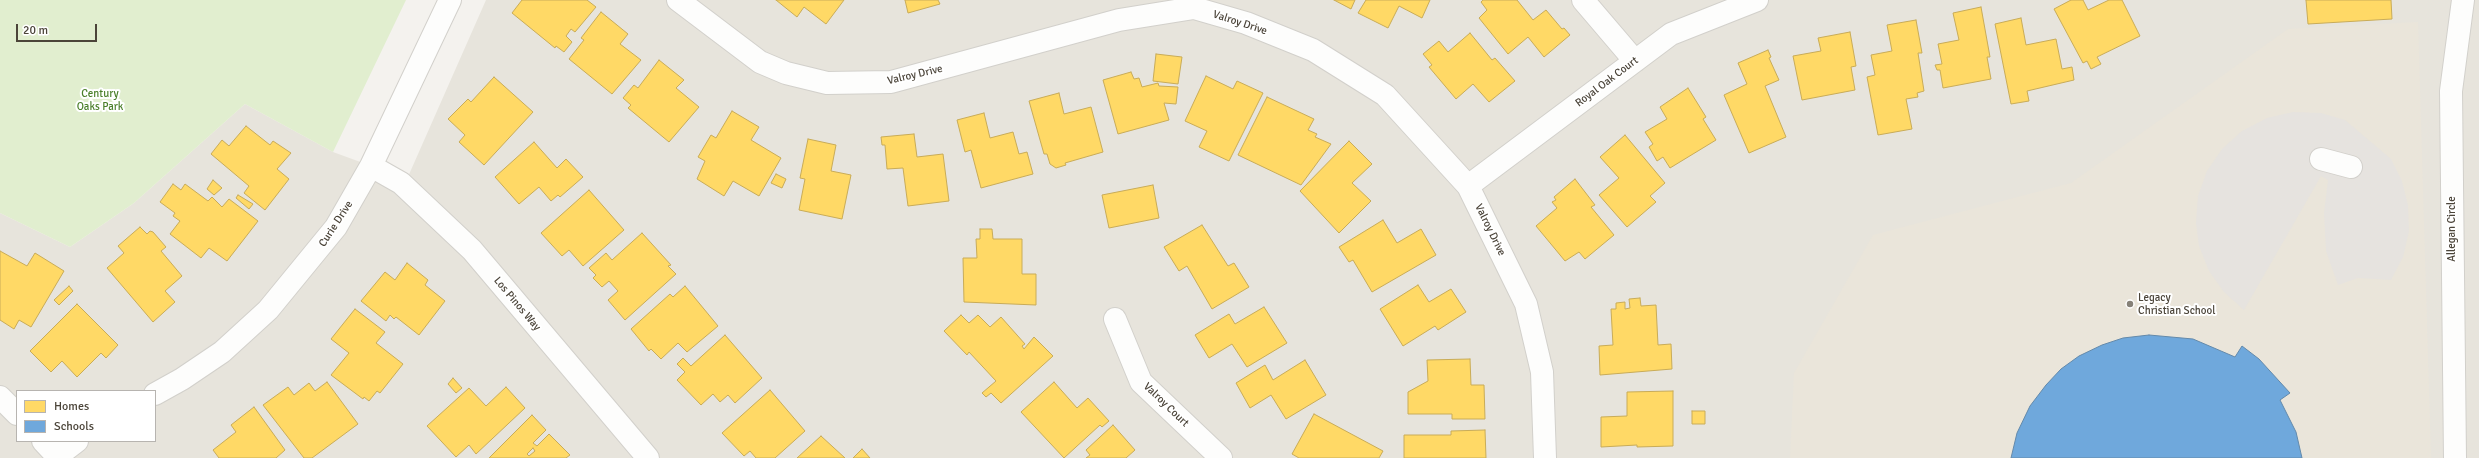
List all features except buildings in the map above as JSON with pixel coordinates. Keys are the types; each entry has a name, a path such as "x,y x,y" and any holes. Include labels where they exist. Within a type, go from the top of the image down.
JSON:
{"street":[{"name":"Curie Drive","path":"156,393 182,379 222,352 268,310 336,227 371,166 450,0"},
{"name":"Valroy Drive","path":"678,0 760,62 786,73 827,83 891,82 1119,20 1194,8 1246,23 1313,50 1385,96 1468,186 1526,304 1542,372 1545,458"},
{"path":"1583,0 1635,61"},
{"name":"Royal Oak Court","path":"1468,186 1670,34 1757,0"},
{"name":"Allegan Circle","path":"2455,458 2451,91 2463,0"},
{"path":"2321,160 2351,167"},
{"name":"Los Pinos Way","path":"371,166 401,183 472,250 648,458"},
{"name":"Valroy Court","path":"1115,319 1141,382 1221,458"},
{"path":"0,397 16,413"},
{"path":"51,451 74,442"}],"shaded area":[{"path":"486,0 2479,0 2479,458 0,458 0,213 70,247 134,203 245,104 333,152 407,179"},
{"name":"Legacy Christian School","path":"2418,22 2431,458 1790,458 1794,373 1873,235 2071,183 2288,29"},
{"path":"2293,112 2321,113 2345,120 2391,159 2402,181 2408,205 2409,231 2403,257 2391,280 2358,278 2338,285 2326,251 2324,213 2328,180 2321,176 2244,310 2224,292 2209,271 2199,246 2196,223 2198,196 2207,171 2222,149 2242,131 2267,118"}],"green space":[{"name":"Century Oaks Park","path":"0,0 406,0 333,152 245,104 134,203 70,247 0,213"}],"place":[{"name":"Legacy Christian School","path":"2130,304"}]}
